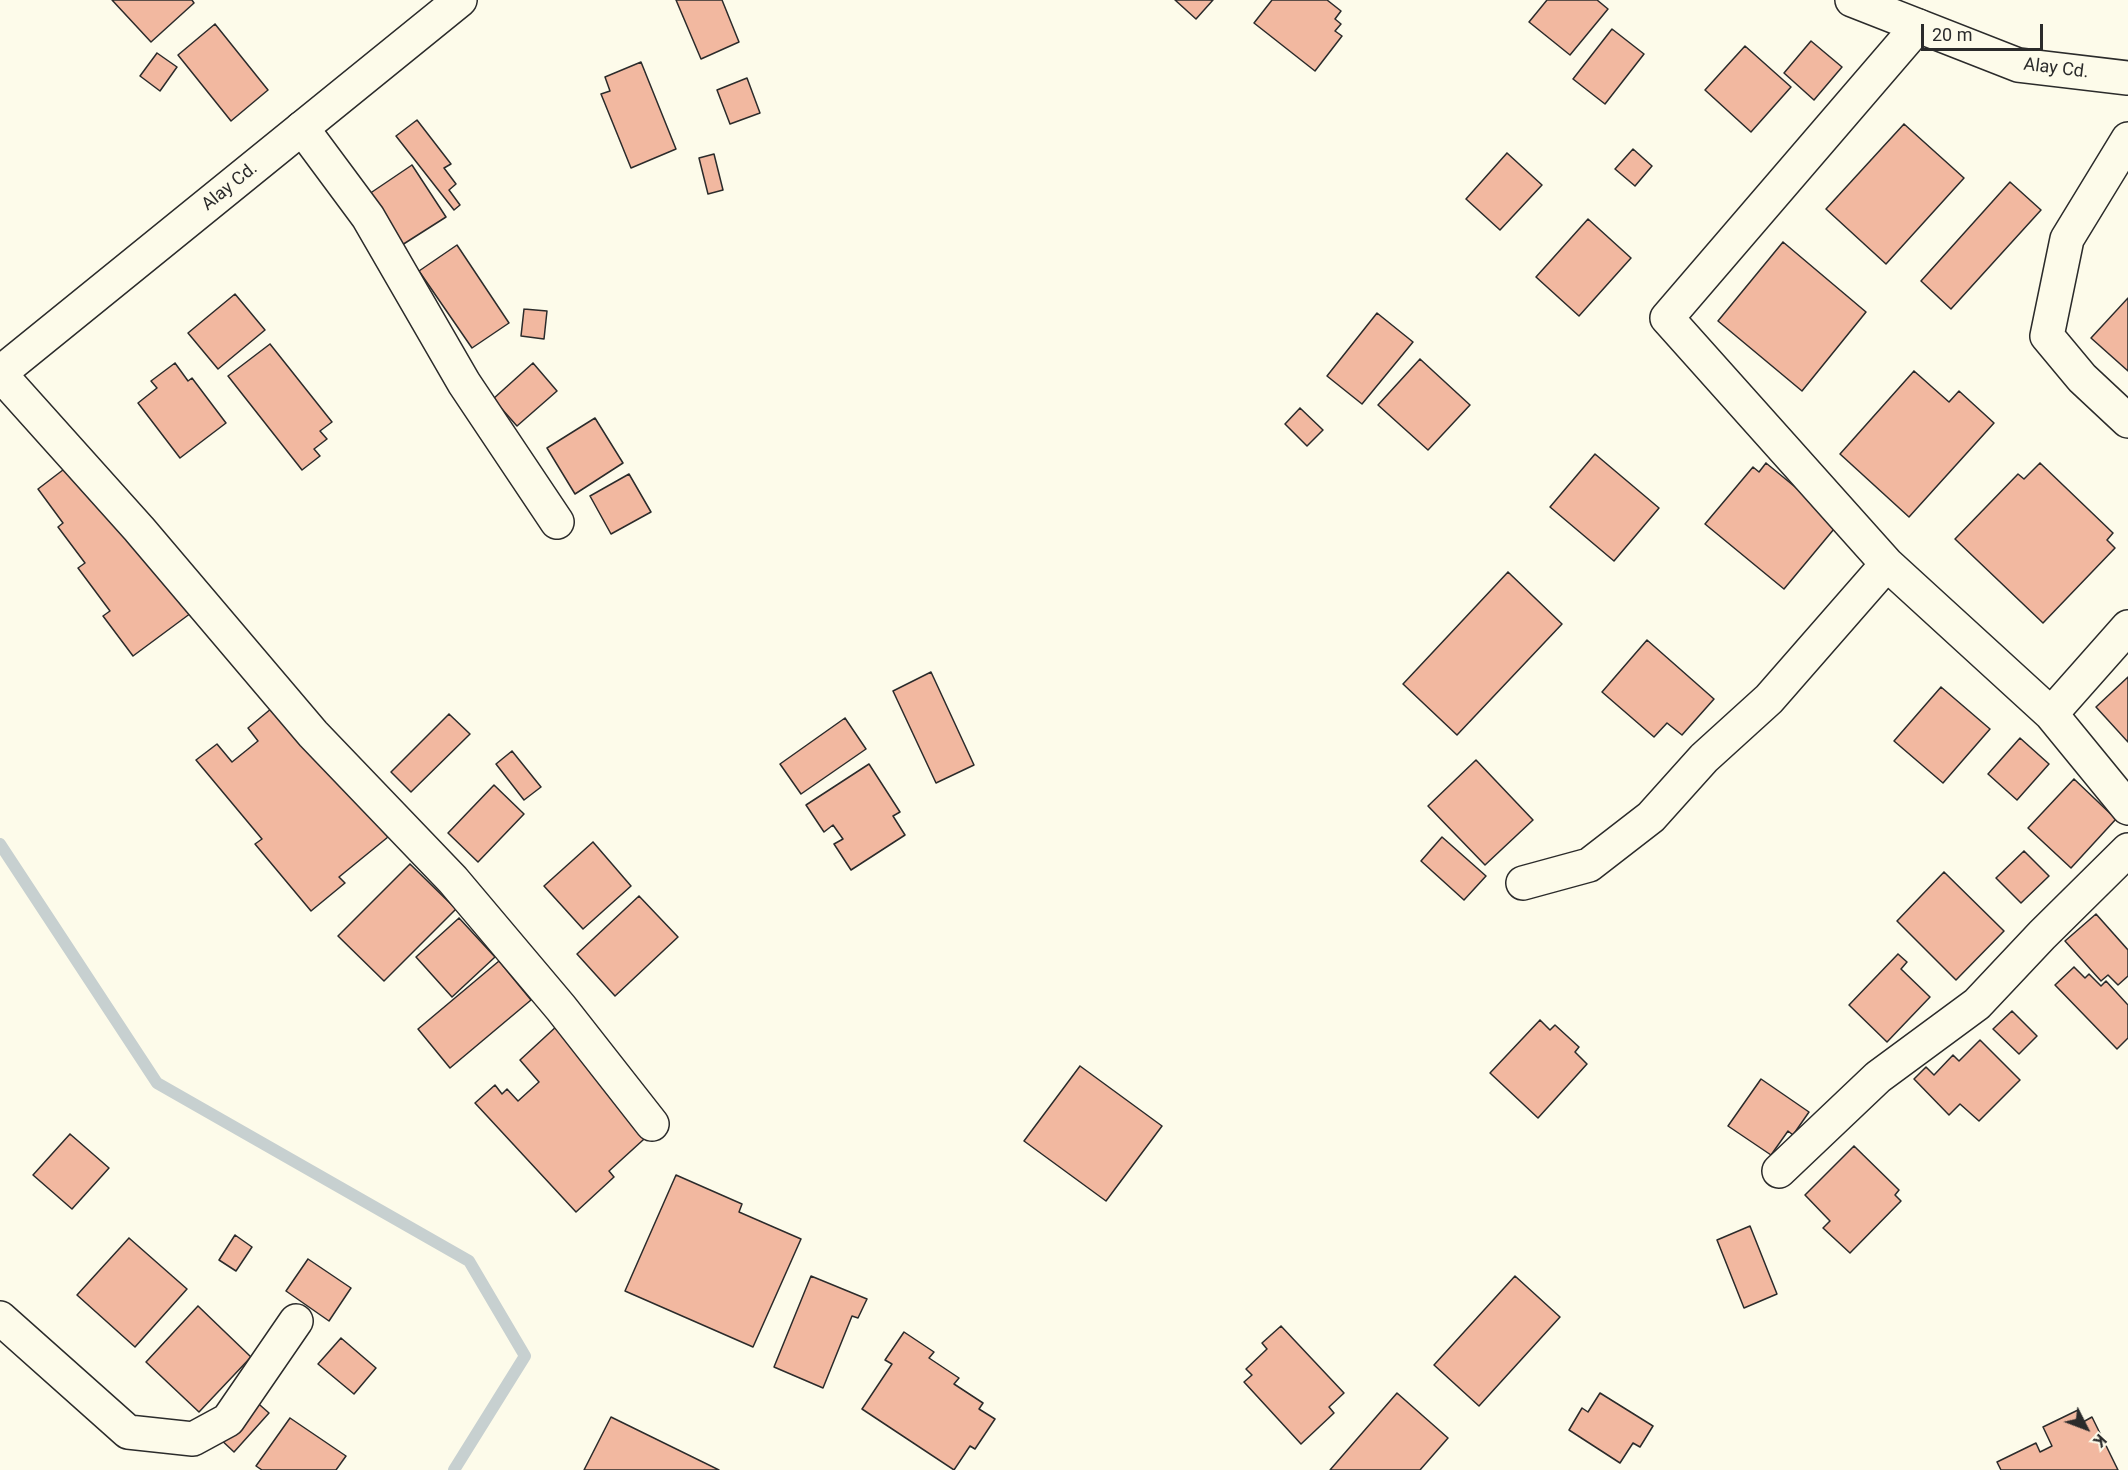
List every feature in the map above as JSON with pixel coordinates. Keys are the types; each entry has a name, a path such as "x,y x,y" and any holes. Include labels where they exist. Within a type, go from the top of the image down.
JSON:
{"street":[{"name":"Alay Cd.","path":"0,374 460,0"},
{"name":"Alay Cd.","path":"1852,0 2018,65 2128,78"},
{"path":"1918,26 1667,318 1887,564 2051,714 2128,808"},
{"path":"302,128 368,217 464,383 557,522"},
{"path":"2128,139 2067,239 2047,336 2082,378 2128,421"},
{"path":"0,374 139,529 313,734 453,880 561,1008 652,1124"},
{"path":"1523,883 1589,865 1651,817 1704,758 1769,699 1887,564"},
{"path":"2051,714 2128,627"},
{"path":"1779,1171 1878,1077 1977,1004 2042,935 2128,850"},
{"path":"0,1318 128,1432 193,1439 228,1420 296,1321"}],"building":[{"path":"112,0 192,0 194,3 151,42"},
{"path":"676,0 722,0 739,42 701,59"},
{"path":"1175,0 1213,0 1196,19"},
{"path":"1272,0 1327,0 1341,11 1335,19 1341,24 1335,31 1342,36 1315,71 1254,23"},
{"path":"1547,0 1597,0 1608,9 1570,55 1529,22"},
{"path":"215,24 268,90 231,121 178,55"},
{"path":"1612,29 1644,54 1605,104 1573,79"},
{"path":"1811,41 1842,67 1814,100 1784,73"},
{"path":"1745,46 1791,87 1751,132 1705,90"},
{"path":"157,53 177,67 160,91 140,76"},
{"path":"641,62 676,149 631,168 601,94 610,91 605,77"},
{"path":"747,78 760,113 730,124 717,90"},
{"path":"417,120 451,164 444,168 456,184 449,190 460,205 454,210 396,136"},
{"path":"1904,124 1964,178 1886,264 1826,209"},
{"path":"1633,149 1652,166 1635,186 1615,169"},
{"path":"1507,153 1542,185 1500,230 1466,199"},
{"path":"714,154 723,190 708,194 699,158"},
{"path":"412,165 446,217 402,245 369,194"},
{"path":"2010,182 2041,210 1951,309 1921,281"},
{"path":"1588,219 1631,258 1579,316 1536,277"},
{"path":"1783,242 1866,312 1802,391 1718,321"},
{"path":"457,245 509,323 472,348 419,271"},
{"path":"235,294 265,330 218,369 188,333"},
{"path":"2128,298 2128,371 2091,338"},
{"path":"524,309 547,311 544,339 521,336"},
{"path":"1377,313 1413,342 1362,404 1327,376"},
{"path":"270,344 332,422 320,431 327,439 314,449 320,456 302,470 228,376"},
{"path":"1420,359 1470,405 1428,450 1378,405"},
{"path":"175,363 188,381 192,378 226,423 180,458 138,403 157,388 151,381"},
{"path":"533,363 557,391 517,426 493,399"},
{"path":"1914,371 1949,402 1959,391 1994,423 1909,517 1840,454"},
{"path":"1300,408 1323,430 1307,446 1285,424"},
{"path":"595,418 623,463 575,494 547,448"},
{"path":"1595,454 1659,508 1614,561 1550,507"},
{"path":"76,460 191,613 133,656 103,616 110,611 78,568 85,563 58,527 63,523 38,489"},
{"path":"1766,463 1839,523 1784,589 1705,524 1753,467 1759,472"},
{"path":"2040,463 2113,533 2107,540 2115,548 2043,623 1955,539 2018,474 2024,479"},
{"path":"629,474 651,512 611,534 590,496"},
{"path":"1508,572 1562,624 1457,735 1403,684"},
{"path":"1647,640 1714,699 1682,735 1667,723 1654,737 1602,692"},
{"path":"931,672 974,765 936,783 893,691"},
{"path":"2128,677 2128,742 2096,707"},
{"path":"1941,687 1990,729 1943,783 1894,741"},
{"path":"278,703 388,837 339,877 345,883 311,911 255,844 262,839 196,760 217,744 232,762 258,741 248,728"},
{"path":"449,714 470,734 411,792 391,772"},
{"path":"845,718 866,749 801,794 780,764"},
{"path":"2020,738 2049,764 2017,800 1988,774"},
{"path":"512,751 541,787 524,800 496,764"},
{"path":"1476,760 1533,820 1485,865 1428,806"},
{"path":"869,764 900,812 893,816 905,835 851,870 834,844 843,839 833,825 824,832 806,805"},
{"path":"2074,779 2116,819 2071,868 2028,828"},
{"path":"494,785 524,814 478,862 448,833"},
{"path":"1442,837 1486,876 1464,900 1421,861"},
{"path":"593,842 631,886 583,929 544,886"},
{"path":"2024,851 2049,876 2021,903 1996,878"},
{"path":"410,864 456,909 384,981 338,936"},
{"path":"1944,872 2004,931 1956,980 1897,921"},
{"path":"639,896 678,937 615,996 577,954"},
{"path":"2096,914 2128,950 2128,976 2118,985 2108,975 2101,981 2065,941"},
{"path":"459,918 495,957 452,997 416,957"},
{"path":"1898,954 1907,962 1901,969 1930,997 1887,1042 1849,1005"},
{"path":"499,961 531,1000 450,1068 418,1029"},
{"path":"2074,967 2085,978 2089,974 2101,986 2106,981 2128,1005 2128,1038 2117,1049 2055,985"},
{"path":"2012,1011 2037,1036 2019,1054 1993,1029"},
{"path":"1540,1020 1550,1030 1555,1025 1579,1047 1575,1052 1587,1064 1538,1118 1490,1073"},
{"path":"558,1025 654,1130 609,1171 614,1177 576,1212 475,1103 495,1085 502,1094 507,1089 518,1101 539,1082 520,1060"},
{"path":"1980,1040 2020,1080 1979,1121 1960,1104 1949,1115 1914,1079 1926,1067 1934,1075 1953,1055 1959,1061"},
{"path":"1080,1066 1162,1126 1106,1201 1024,1141"},
{"path":"1761,1079 1809,1112 1793,1135 1788,1131 1771,1155 1728,1126"},
{"path":"70,1134 109,1168 72,1209 33,1175"},
{"path":"1854,1146 1899,1190 1895,1195 1901,1201 1850,1253 1823,1228 1830,1221 1805,1195"},
{"path":"676,1175 742,1204 739,1212 801,1239 753,1347 625,1291"},
{"path":"1750,1226 1777,1294 1744,1308 1717,1240"},
{"path":"235,1235 252,1247 236,1271 219,1260"},
{"path":"129,1238 187,1289 135,1347 77,1295"},
{"path":"308,1259 351,1288 329,1321 286,1291"},
{"path":"811,1276 867,1299 858,1318 852,1316 823,1388 774,1367"},
{"path":"1515,1276 1560,1317 1479,1406 1434,1365"},
{"path":"198,1306 251,1357 199,1412 146,1362"},
{"path":"1281,1326 1344,1393 1329,1407 1334,1413 1301,1444 1244,1382 1252,1375 1246,1369 1267,1349 1262,1343"},
{"path":"904,1332 934,1352 929,1358 959,1378 954,1384 983,1403 979,1409 995,1419 975,1449 970,1446 954,1470 862,1409 892,1364 885,1360"},
{"path":"341,1338 376,1368 354,1394 318,1364"},
{"path":"1397,1393 1448,1438 1420,1470 1330,1470"},
{"path":"1600,1393 1653,1426 1640,1447 1633,1443 1620,1463 1569,1430 1582,1408 1588,1412"},
{"path":"252,1398 269,1413 234,1452 217,1436"},
{"path":"2078,1410 2083,1422 2092,1417 2118,1470 2001,1470 1997,1462 2036,1443 2040,1452 2052,1446 2043,1427"},
{"path":"611,1417 719,1470 584,1470"},
{"path":"290,1418 346,1456 336,1470 262,1470 256,1466"}],"waterway":[{"path":"0,844 157,1083 469,1261 525,1356 454,1470"}]}
